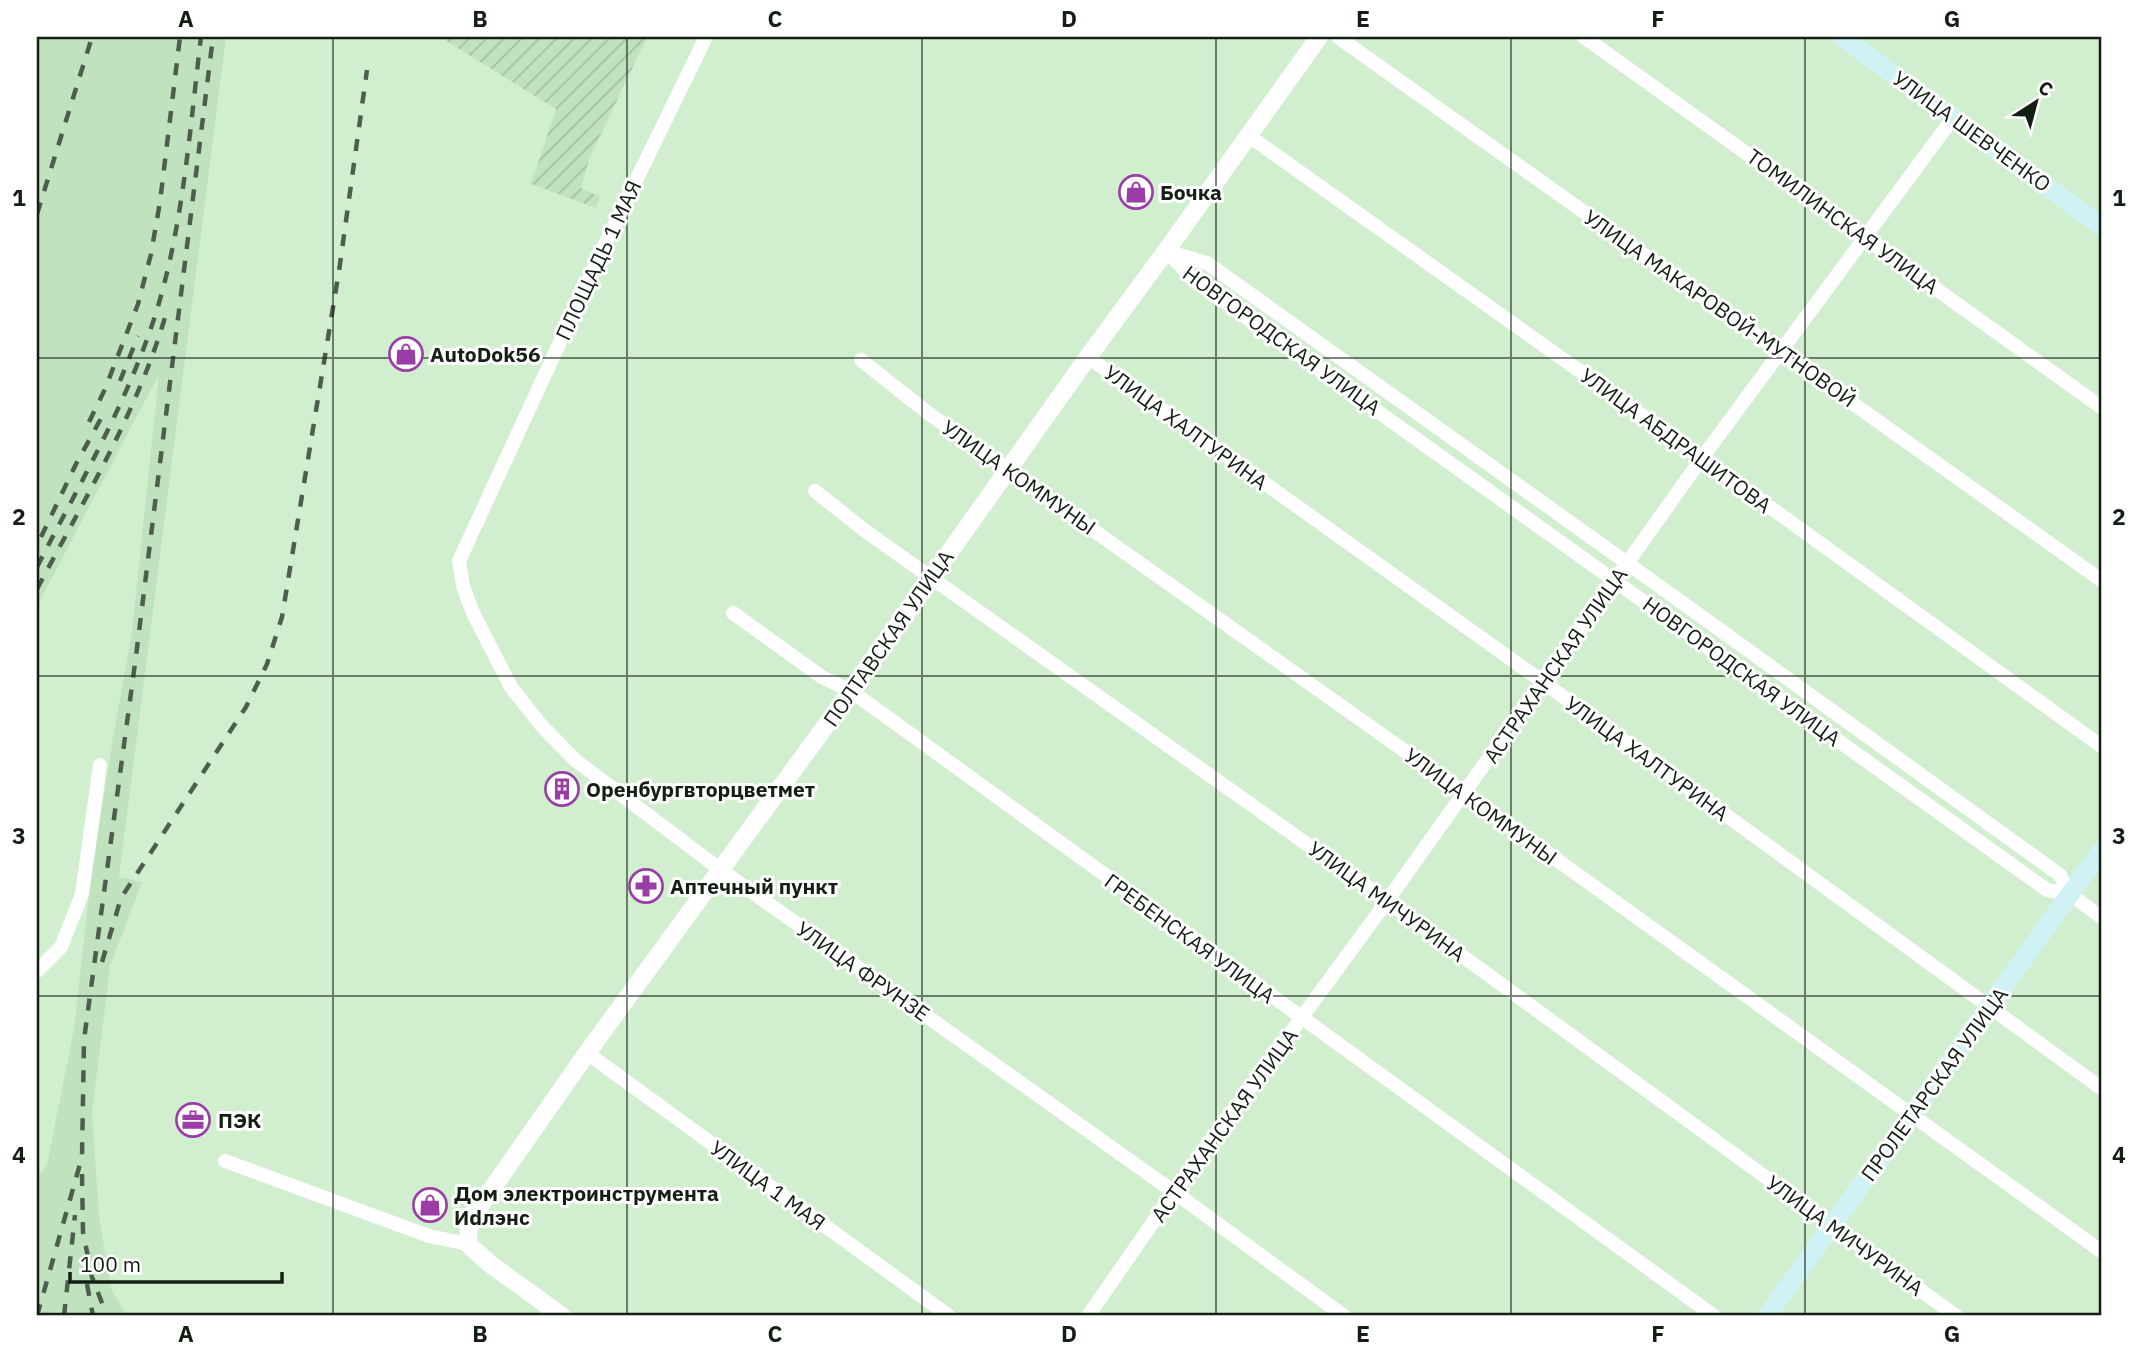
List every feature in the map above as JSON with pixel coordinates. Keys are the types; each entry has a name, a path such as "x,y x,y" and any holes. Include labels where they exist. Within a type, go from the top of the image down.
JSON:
{"main road":[{"name":"УЛИЦА ШЕВЧЕНКО","path":"1842,37 2101,226"},
{"name":"ПРОЛЕТАРСКАЯ УЛИЦА","path":"1767,1316 2101,851"}],"street":[{"name":"ПЛОЩАДЬ 1 МАЯ","path":"459,561 607,240 706,37"},
{"name":"ПОЛТАВСКАЯ УЛИЦА","path":"468,1244 469,1227 475,1213 587,1054 851,691 1319,37"},
{"name":"УЛИЦА МАКАРОВОЙ-МУТНОВОЙ","path":"1338,37 2101,580"},
{"name":"ТОМИЛИНСКАЯ УЛИЦА","path":"1584,37 2101,407"},
{"name":"АСТРАХАНСКАЯ УЛИЦА","path":"1088,1316 1174,1192 1387,901 1702,458 1953,118"},
{"name":"УЛИЦА АБДРАШИТОВА","path":"1249,136 2101,746"},
{"name":"НОВГОРОДСКАЯ УЛИЦА","path":"1167,251 1207,263 2060,875 2070,894 2101,917"},
{"name":"НОВГОРОДСКАЯ УЛИЦА","path":"1167,251 1194,280 2047,890 2070,894"},
{"name":"УЛИЦА ХАЛТУРИНА","path":"1088,357 1543,682 2101,1088"},
{"name":"УЛИЦА КОММУНЫ","path":"861,360 928,413 1464,793 2101,1251"},
{"name":"УЛИЦА МИЧУРИНА","path":"815,491 864,530 1387,901 1956,1316"},
{"name":"УЛИЦА ФРУНЗЕ","path":"459,561 463,586 473,613 511,687 541,725 575,760 721,870 1344,1316"},
{"name":"ГРЕБЕНСКАЯ УЛИЦА","path":"733,613 822,677 851,691 1714,1316"},
{"path":"37,971 61,947 82,894 100,765"},
{"name":"УЛИЦА 1 МАЯ","path":"587,1054 949,1316"},
{"path":"225,1161 429,1236 468,1244 490,1264 562,1316"}],"shaded area":[{"path":"37,37 226,37 119,877 142,882 110,966 92,1113 99,1217 111,1289 127,1316 37,1316 37,1178 47,1165 74,1029 90,886 132,632 159,374 37,606"},
{"path":"440,37 647,37 590,157 581,188 600,197 596,208 531,184 556,109"}],"railway":[{"path":"37,214 92,37"},
{"path":"89,422 105,389 138,304 151,254 180,37"},
{"path":"37,567 116,412 155,316 179,213 201,37"},
{"path":"37,1316 82,1157 84,1040 136,656 213,37"},
{"path":"102,962 121,898 246,707 267,664 282,617 339,271 367,70"},
{"path":"37,589 125,420 141,385 166,314"},
{"path":"120,381 138,336"},
{"path":"41,537 104,413"},
{"path":"82,1174 83,1232 92,1277 107,1316"},
{"path":"64,1316 75,1215"},
{"path":"87,1284 93,1316"}],"place":[{"name":"Бочка","path":"1136,192"},
{"name":"AutoDok56","path":"406,354"},
{"name":"Оренбургвторцветмет","path":"562,789"},
{"name":"Аптечный пункт","path":"646,886"},
{"name":"ПЭК","path":"193,1120"},
{"name":"Дом электроинструмента Иdлэнс","path":"430,1205"}]}
